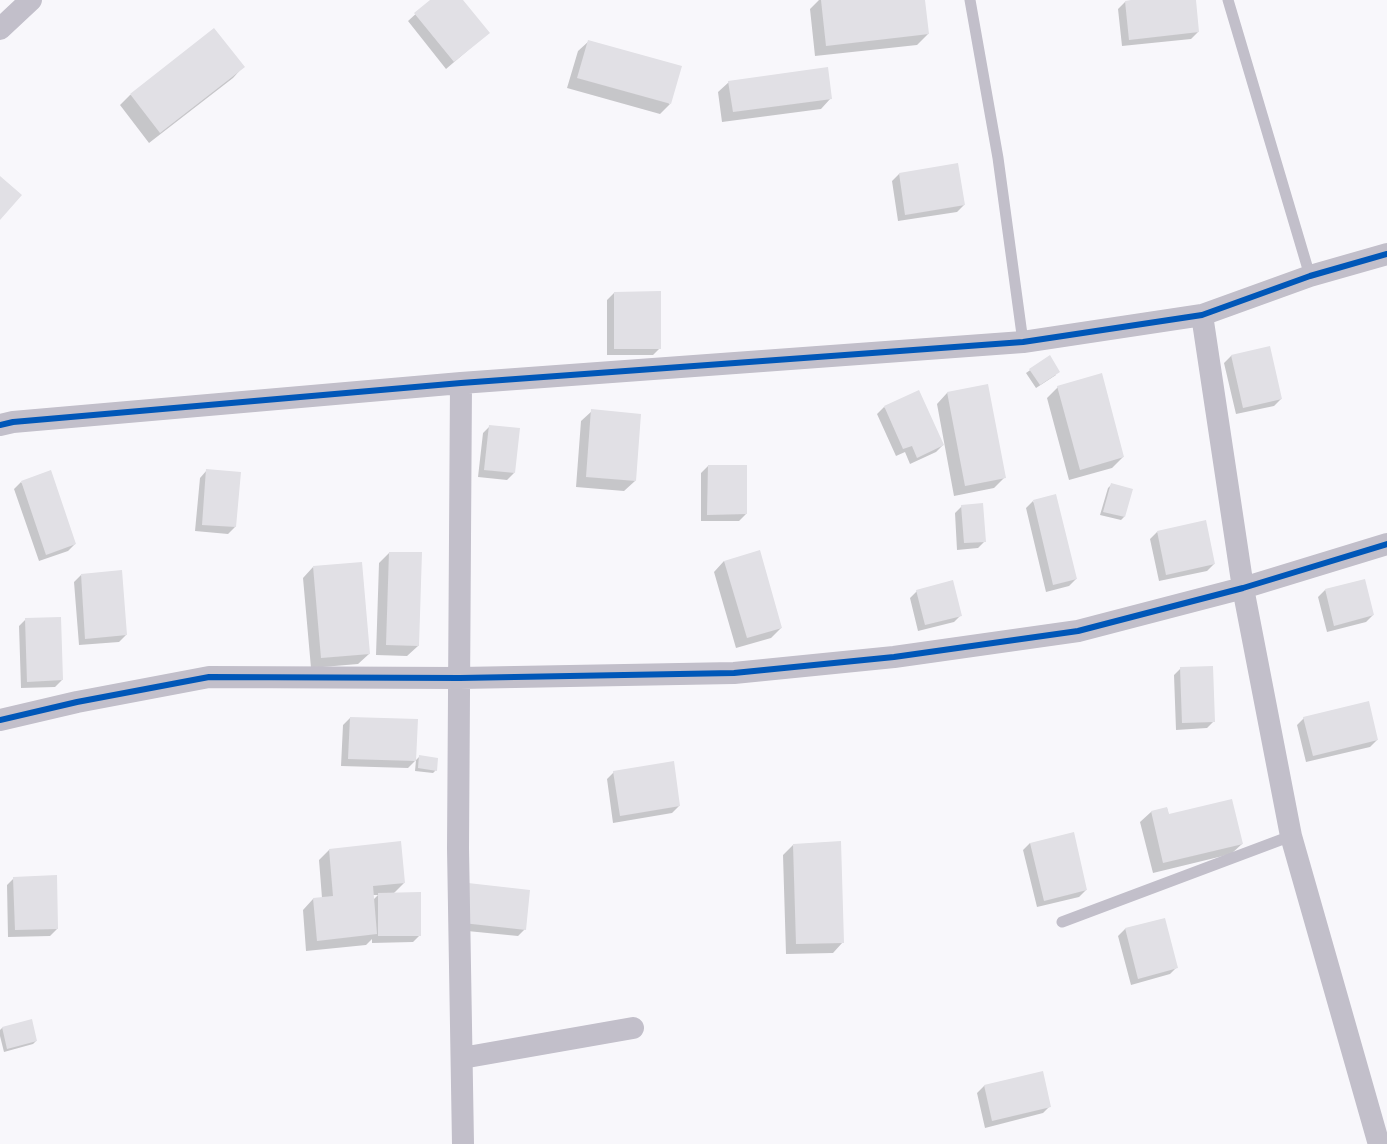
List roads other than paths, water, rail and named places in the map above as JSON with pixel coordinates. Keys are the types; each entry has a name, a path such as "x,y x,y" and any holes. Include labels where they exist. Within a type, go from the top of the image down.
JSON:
{"street":[{"path":"0,29 31,0"},
{"path":"0,425 13,422 461,383 1023,342 1202,315 1310,276 1387,254"},
{"path":"1202,315 1243,588 1291,836 1378,1141"},
{"path":"461,383 458,848 463,1144"},
{"path":"0,720 77,702 209,677 460,678 734,673 894,657 1078,630 1243,588 1387,544"},
{"path":"462,1058 633,1028"}],"lane":[{"path":"970,0 998,158 1023,342"},
{"path":"1228,0 1310,276"},
{"path":"1062,922 1291,836"}]}
